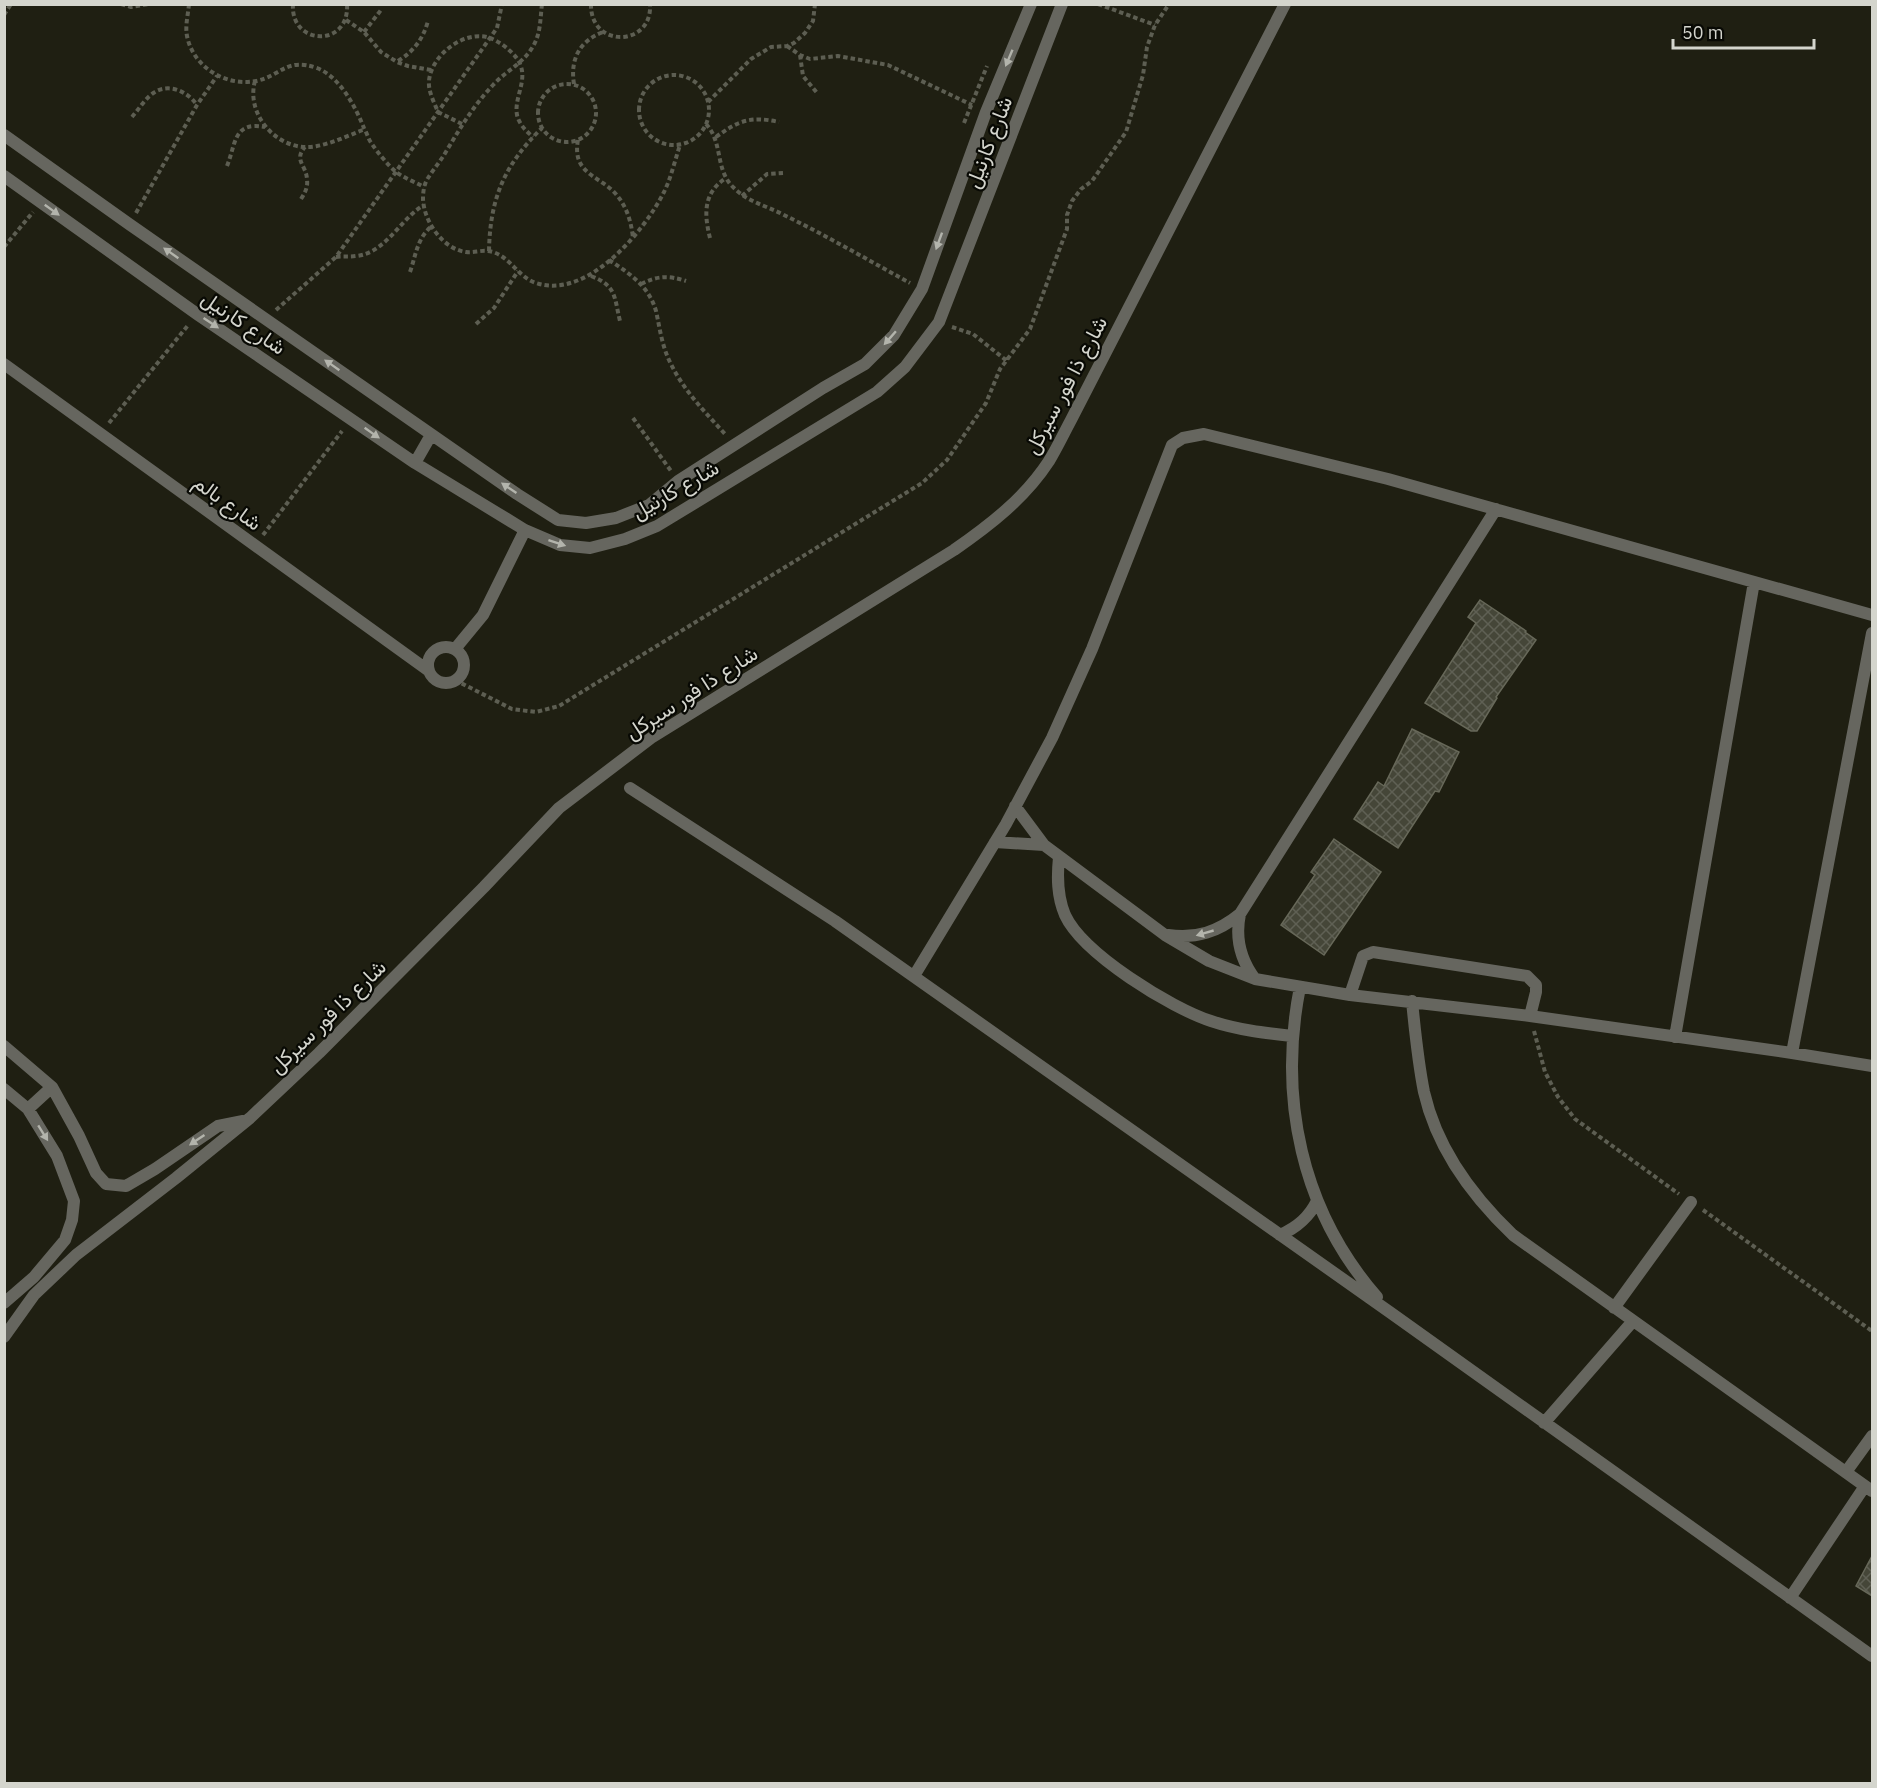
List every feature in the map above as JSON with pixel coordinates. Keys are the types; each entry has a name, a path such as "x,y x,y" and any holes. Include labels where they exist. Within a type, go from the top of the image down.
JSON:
{"street":[{"name":"شارع كارنيل","path":"4,135 431,435 558,520 586,523 616,518 649,505 678,481 823,388 865,364 894,335 922,289 986,112 1031,4"},
{"name":"شارع كارنيل","path":"4,176 197,314 415,463 525,530 560,545 590,548 625,539 657,526 877,392 905,367 939,322 1062,4"},
{"name":"شارع ذا فور سيركل","path":"4,1337 34,1295 76,1256 250,1118 369,1003 559,808 651,738 954,550 987,527 1023,494 1049,461 1071,420 1285,4"},
{"name":"شارع بالم","path":"4,364 429,671"},
{"path":"914,976 1016,806 1052,738 1092,649 1172,445 1183,438 1204,434 1219,437 1388,479 1872,615"},
{"path":"415,463 431,435"},
{"path":"649,505 657,526"},
{"path":"1165,934 1182,937 1207,933 1240,914 1496,509"},
{"path":"455,649 483,615 525,530"},
{"path":"1675,1037 1755,582"},
{"path":"1792,1053 1872,633"},
{"path":"443,647 455,649 460,653 464,665 463,671 454,680 443,682 432,676 428,665 432,653 443,647"},
{"path":"630,788 835,921 914,976 1872,1656"},
{"path":"1016,806 1044,845 1165,934 1209,962 1255,979 1350,995 1530,1016 1872,1066"},
{"path":"995,842 1044,845"},
{"path":"1059,856 1057,877 1059,897 1066,916 1077,933 1117,967 1172,1003 1210,1021 1251,1032 1292,1036"},
{"path":"1240,914 1237,937 1239,948 1255,979"},
{"path":"1350,995 1364,956 1373,952 1527,976 1536,985 1530,1016"},
{"path":"1300,987 1292,1036 1291,1074 1294,1112 1301,1149 1317,1201 1345,1254 1366,1285 1391,1313"},
{"path":"1412,1001 1425,1095 1440,1137 1467,1186 1488,1212 1513,1235 1869,1488 1790,1598"},
{"path":"6,1048 52,1087 96,1173 106,1184 126,1186 218,1126 235,1124 250,1118"},
{"path":"28,1109 52,1087"},
{"path":"4,1089 28,1109 57,1156 74,1201 72,1220 65,1240 34,1277 4,1303"},
{"path":"1280,1235 1299,1225 1317,1201"},
{"path":"1614,1308 1691,1202"},
{"path":"1544,1423 1633,1321"},
{"path":"1846,1472 1872,1436"}],"path":[{"path":"4,15 11,4"},
{"path":"121,4 131,7 149,4"},
{"path":"293,4 295,20 300,28 316,37 325,37 340,28 346,20 347,4"},
{"path":"266,318 336,257 497,28 502,4"},
{"path":"542,4 542,24 534,46 519,64 489,88 462,124 424,187 424,205 432,226 444,242 456,250 489,251 505,258 526,279 547,285 569,284 590,276 633,239 665,192 680,145"},
{"path":"591,4 592,19 603,32 620,38 638,33 649,18 650,4"},
{"path":"708,102 751,59 771,47 787,46 805,33 813,21 815,4"},
{"path":"1098,4 1155,25"},
{"path":"454,680 512,709 536,712 559,706 922,483 947,460 986,403 1000,369 1030,329 1067,229 1072,201 1081,189 1092,181 1126,132 1143,75 1147,47 1155,25 1168,4"},
{"path":"189,5 186,28 189,45 199,61 217,76 235,82 255,81 289,66 304,65 318,69 331,77 345,93 370,142 396,171 424,187"},
{"path":"364,32 381,10"},
{"path":"346,20 364,32 381,52 397,62 431,70"},
{"path":"397,62 414,49 428,21"},
{"path":"574,84 572,68 577,52 588,40 603,32"},
{"path":"462,124 438,112 429,88 431,70 444,53 461,40 480,36 490,38 511,51 519,64 523,83 517,105 517,115 521,125 533,137"},
{"path":"787,46 810,59 838,56 888,65 986,112"},
{"path":"800,55 803,76 818,94"},
{"path":"680,75 690,78 698,84 708,102 709,117 706,124 696,138 680,145 660,143 645,130 640,120 639,110 644,91 660,77 680,75"},
{"path":"129,224 197,105 217,76"},
{"path":"255,81 254,105 265,127 284,141 306,147 316,146 365,129"},
{"path":"574,84 590,94 597,111 592,129 578,141 558,141 542,128 538,112 543,96 557,85 574,84"},
{"path":"132,117 153,93 165,89 184,92 197,105"},
{"path":"716,137 730,126 745,121 762,118 779,122"},
{"path":"706,124 716,137 720,164 726,178 742,196 782,214 922,289"},
{"path":"227,166 235,137 239,131 249,126 265,127"},
{"path":"489,251 489,226 497,194 511,163 542,128"},
{"path":"578,141 578,158 584,169 594,179 606,185 620,201 630,219 633,239"},
{"path":"302,199 308,180 299,160 300,153 306,147"},
{"path":"742,196 767,174 783,173"},
{"path":"710,238 705,219 706,206 711,193 726,178"},
{"path":"4,247 41,202"},
{"path":"336,257 358,256 371,251 394,234 416,210 424,205"},
{"path":"410,272 416,247 422,235 432,226"},
{"path":"609,260 641,284 652,301 664,348 676,375 684,388 734,445"},
{"path":"476,324 494,308 518,271"},
{"path":"590,276 605,281 612,290 621,321"},
{"path":"641,284 668,276 686,281"},
{"path":"101,434 197,314"},
{"path":"939,322 973,334 1006,362"},
{"path":"255,545 352,418"},
{"path":"633,418 678,481"}],"building":[{"path":"1480,600 1536,640 1496,697 1477,731 1471,731 1425,703 1476,623 1468,617"},
{"path":"1412,729 1459,752 1439,792 1435,791 1398,848 1354,819 1378,782 1384,786"},
{"path":"1334,839 1381,872 1324,955 1281,925 1315,875 1311,872"},
{"path":"1872,1556 1872,1596 1856,1586"}]}
